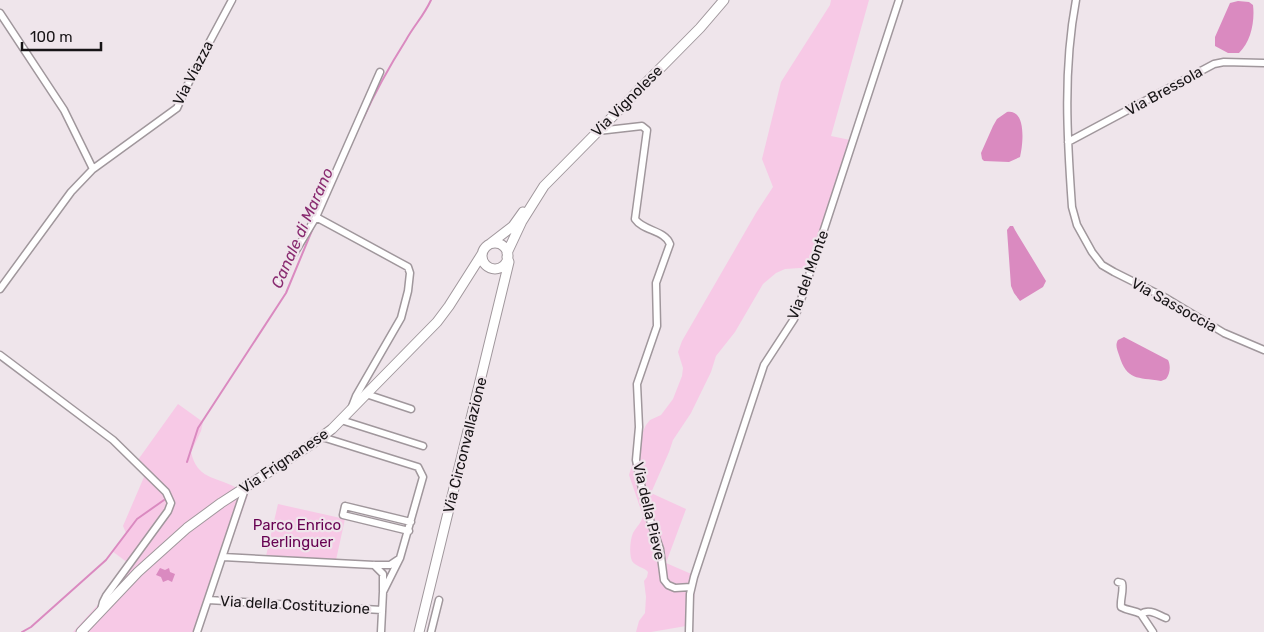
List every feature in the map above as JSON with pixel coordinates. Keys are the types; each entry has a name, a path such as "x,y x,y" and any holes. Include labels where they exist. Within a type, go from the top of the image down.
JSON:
{"main road":[{"name":"Via Vignolese","path":"533,204 553,175 700,28 724,0"},
{"path":"491,244 501,244 508,255 506,262 500,267 493,268 486,265 482,254 486,247 513,226 533,204"},
{"name":"Via Circonvallazione","path":"419,632 509,262 508,255 522,221 533,204"},
{"name":"Via Frignanese","path":"81,632 160,551 204,515 322,437 351,410 436,322 449,306 482,254"},
{"path":"470,273 486,265"},
{"path":"500,267 505,277"}],"street":[{"name":"Via Viazza","path":"0,289 71,192 93,169 177,108 188,82 232,0"},
{"name":"Via del Monte","path":"689,632 691,587 764,365 798,310 899,0"},
{"path":"1068,142 1066,92 1070,32 1076,0"},
{"path":"0,13 64,110 93,169"},
{"name":"Via Bressola","path":"1068,142 1214,64 1224,62 1264,63"},
{"path":"277,282 318,217 380,72"},
{"name":"Via della Pieve","path":"596,131 642,126 647,130 635,219 640,225 667,238 670,244 656,283 657,326 637,384 639,427 637,466 646,508 660,549 664,580 668,585 675,588 691,587"},
{"name":"Via Sassoccia","path":"1068,142 1072,207 1077,225 1095,257 1108,269 1166,298 1224,333 1264,350"},
{"path":"318,217 408,267 410,271 408,291 401,318 356,396 351,410"},
{"path":"0,354 113,440 162,487 170,499 171,506 102,602 101,611"},
{"path":"366,394 411,409"},
{"path":"340,420 424,446"},
{"path":"322,437 418,467 423,477 400,558 383,592"},
{"path":"197,632 246,486"},
{"path":"409,531 343,515 344,506 411,522"},
{"path":"223,557 374,565 390,565 400,558"},
{"path":"374,565 383,574 381,632"},
{"path":"1118,582 1122,583 1123,588 1120,601 1121,607 1141,614 1153,632"},
{"name":"Via della Costituzione","path":"208,600 382,610"},
{"path":"431,632 439,600"},
{"path":"1141,614 1150,611 1166,618"}],"green space":[{"path":"831,0 869,0 831,136 855,141 809,270 800,268 785,269 776,273 763,284 735,332 716,356 711,372 691,413 673,440 651,493 686,509 666,563 696,576 692,625 651,632 636,632 639,621 645,613 644,581 648,572 634,563 630,555 632,536 643,516 629,475 632,455 646,425 650,420 661,415 673,399 682,376 683,368 678,352 682,341 773,187 762,159 781,82 830,5"},
{"path":"178,404 203,422 191,452 197,467 207,476 235,487 248,495 200,632 73,632 103,599 128,563 112,551 126,533 123,526 144,477 135,464"},
{"name":"Parco Enrico Berlinguer","path":"278,504 345,519 336,560 266,556"}],"shaded area":[{"path":"1238,1 1249,2 1253,5 1253,24 1247,43 1239,53 1228,53 1215,46 1215,37 1230,3"},
{"path":"1007,112 1018,116 1021,122 1022,144 1020,157 1009,162 984,161 981,153 993,126 997,119"},
{"path":"1010,226 1013,226 1046,281 1043,287 1020,301 1011,286 1007,230"},
{"path":"1124,337 1168,360 1170,370 1166,379 1161,381 1145,379 1129,374 1122,363 1117,347 1118,340"},
{"path":"160,568 165,570 169,568 170,572 175,574 172,582 168,580 163,582 161,577 156,575"}],"waterway":[{"name":"Canale di Marano","path":"363,119 388,69 431,0"},
{"name":"Canale di Marano","path":"187,462 198,428 286,293 313,228"},
{"name":"Canale di Marano","path":"22,632 31,627 106,560 137,519 164,500"}]}
